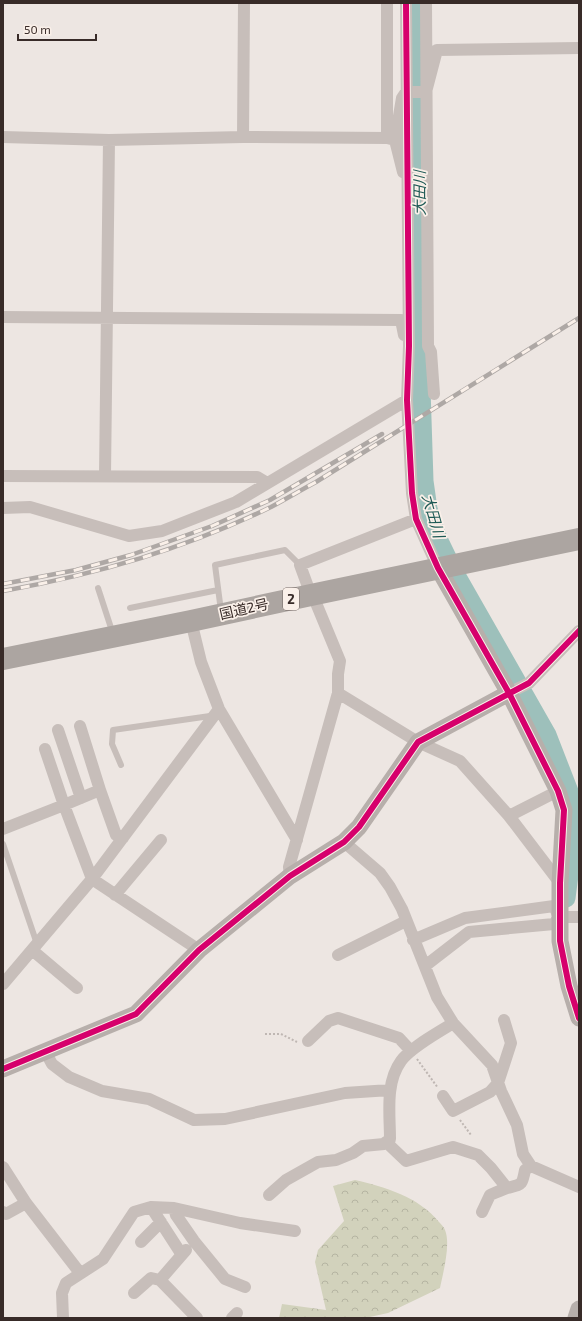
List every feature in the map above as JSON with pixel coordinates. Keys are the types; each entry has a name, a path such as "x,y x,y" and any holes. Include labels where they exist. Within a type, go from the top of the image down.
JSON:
{"highway":[{"name":"国道2号","path":"3,659 579,539"}],"street":[{"path":"244,3 244,137"},
{"path":"387,3 391,139 404,178 408,184"},
{"path":"406,3 417,92 428,346 431,352 434,394"},
{"path":"426,3 431,53 417,92 408,184 409,346 407,400 412,493 416,519 438,568 509,693 558,791 564,810 560,883 560,941 574,986 579,1018"},
{"path":"431,53 579,48"},
{"path":"391,139 402,98 417,92"},
{"path":"3,137 109,140 244,137 391,139"},
{"path":"105,476 109,140"},
{"path":"3,317 401,320 405,342 409,346"},
{"path":"3,508 30,507 129,536 162,531 236,502 407,400"},
{"path":"3,476 257,477 267,483"},
{"path":"290,876 289,867 338,693 340,661 300,565 416,519"},
{"path":"191,621 201,662 219,709 297,840"},
{"path":"3,1069 136,1014 199,950 290,876 344,842 359,827 418,742 529,683 579,631"},
{"path":"338,693 418,742 460,761 509,816 560,883"},
{"path":"3,984 92,880 219,709"},
{"path":"80,726 116,835 123,838"},
{"path":"58,730 81,798"},
{"path":"45,749 64,806 92,880 199,950"},
{"path":"3,829 64,806 100,790"},
{"path":"509,816 558,791"},
{"path":"115,895 161,840"},
{"path":"344,842 380,873 390,887 402,909 413,940 437,997 453,1023 492,1065 501,1091 517,1125 523,1154 531,1166 579,1187"},
{"path":"413,940 465,918 554,906 559,917"},
{"path":"559,917 579,917"},
{"path":"425,966 469,932 554,924 559,917"},
{"path":"338,955 406,921"},
{"path":"34,947 77,988"},
{"path":"308,1041 329,1022 338,1018 399,1038 412,1051"},
{"path":"443,1096 453,1111 490,1092 498,1082 511,1043 504,1020"},
{"path":"269,1195 286,1180 318,1162 336,1160 353,1153 363,1146 384,1144 390,1139 390,1090 394,1074 401,1061 412,1051 453,1023"},
{"path":"45,1051 52,1064 76,1080 102,1091 149,1099 194,1120 224,1119 346,1093 390,1090"},
{"path":"386,1142 406,1161 454,1147 478,1154 507,1188"},
{"path":"482,1212 490,1196 507,1188 517,1186 522,1181 525,1170 531,1166"},
{"path":"3,1167 26,1203 80,1273"},
{"path":"3,1212 6,1214 26,1203"},
{"path":"151,1207 182,1255"},
{"path":"63,1318 62,1293 66,1283 103,1259 134,1212 151,1207 174,1208 240,1223 294,1231"},
{"path":"174,1208 176,1215 194,1241 225,1279 245,1287"},
{"path":"141,1242 161,1222"},
{"path":"160,1280 194,1241"},
{"path":"134,1293 151,1278 160,1280 197,1318"},
{"path":"576,1318 579,1309"}],"lane":[{"path":"222,614 215,565 284,550 300,565"},
{"path":"98,588 114,637"},
{"path":"130,608 218,590"},
{"path":"121,765 112,744 113,730 210,716 219,709"},
{"path":"3,844 34,947"}],"path":[{"path":"265,1034 281,1034 300,1043 308,1041"},
{"path":"412,1051 443,1096"},
{"path":"453,1111 471,1135"}],"green space":[{"path":"355,1180 401,1194 431,1213 442,1226 447,1236 447,1251 440,1288 388,1313 365,1318 279,1318 282,1304 326,1310 315,1262 318,1250 344,1221 333,1186"}],"waterway":[{"name":"大田川","path":"418,3 421,388 424,481 428,509 438,539 453,570 547,735 575,807 573,844 566,898"}],"railway":[{"path":"3,591 73,577 173,548 271,507 316,482 579,318"},
{"path":"3,584 76,570 131,555 212,526 270,500 382,434"}],"cycle path":[{"path":"406,3 409,346 407,400 412,493 416,519 438,568 509,693 558,791 564,810 560,883 560,941 569,986 579,1018"},
{"path":"3,1069 136,1014 199,950 290,876 344,842 359,827 418,742 529,683 579,631"}]}
